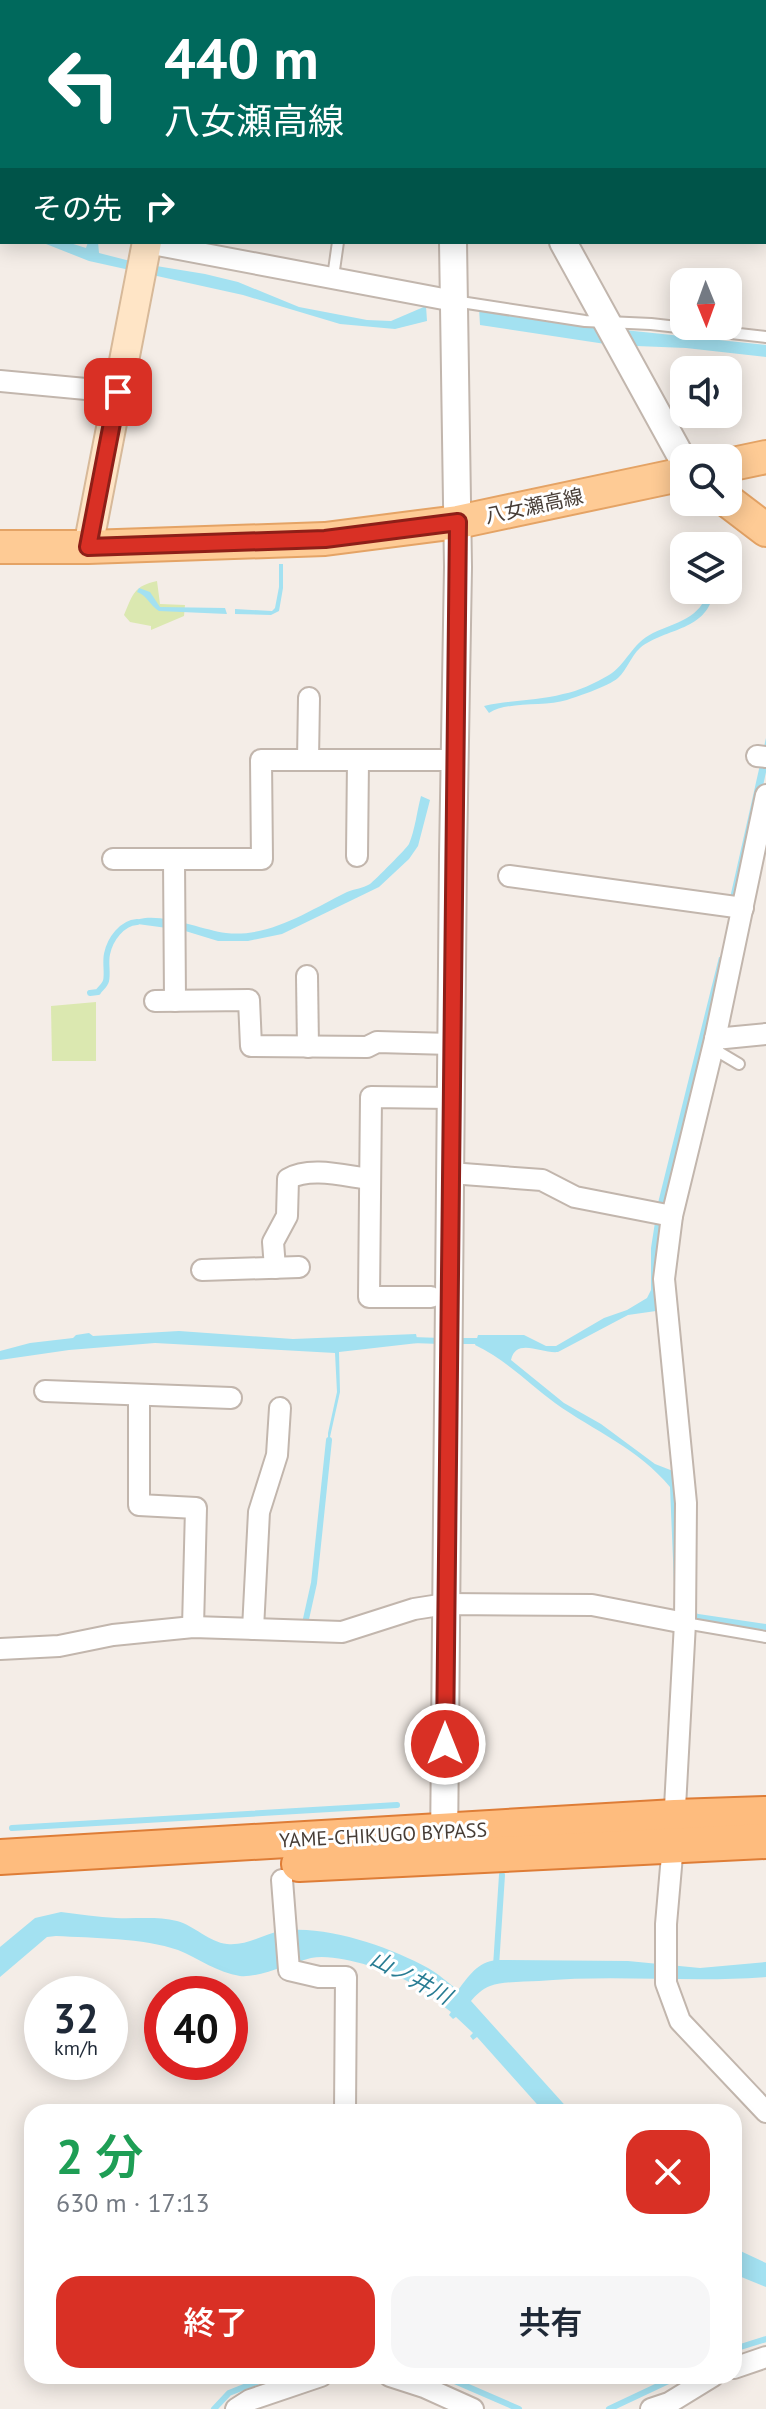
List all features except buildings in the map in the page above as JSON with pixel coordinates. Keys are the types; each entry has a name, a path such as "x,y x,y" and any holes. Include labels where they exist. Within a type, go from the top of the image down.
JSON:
{"highway":[{"name":"YAME-CHIKUGO BYPASS","path":"0,1879 444,1844 674,1831 766,1814"},
{"name":"YAME-CHIKUGO BYPASS","path":"674,1831 766,1841"},
{"name":"YAME-CHIKUGO BYPASS","path":"0,1857 444,1844"}],"main road":[{"path":"88,547 147,244"},
{"path":"742,462 766,457"},
{"name":"八女瀬高線","path":"0,547 325,539 458,522 670,477"},
{"path":"742,512 766,530"}],"street":[{"path":"152,244 454,301"},
{"path":"444,1844 458,522 453,244"},
{"path":"564,244 674,444"},
{"path":"0,381 118,392"},
{"path":"308,760 309,698"},
{"path":"113,859 262,859 261,760 455,760"},
{"path":"357,856 358,760"},
{"path":"763,795 743,908 724,953 672,1216 664,1279 686,1503 685,1623 666,1924 666,1973 680,2021 766,2112"},
{"path":"174,859 165,1001 249,1000 251,1046 367,1047 377,1042 451,1044"},
{"path":"509,876 743,908"},
{"path":"307,976 308,1047"},
{"path":"707,1051 766,1034"},
{"path":"431,1297 369,1297 371,1097 451,1098"},
{"path":"450,1173 542,1180 575,1197 672,1216"},
{"path":"275,1268 273,1242 287,1216 288,1179 296,1174 327,1174 370,1179"},
{"path":"202,1270 299,1267"},
{"path":"45,1391 231,1398"},
{"path":"139,1395 139,1505 196,1508 193,1627"},
{"path":"253,1629 259,1512 277,1455 280,1408"},
{"path":"0,1649 59,1646 113,1635 193,1627 342,1632 414,1609 446,1604 592,1605 685,1623"},
{"path":"282,1880 289,1970 319,1977 346,1977 345,2104"},
{"path":"742,2365 766,2357"},
{"path":"236,2409 250,2400 276,2400 306,2384"},
{"path":"415,2384 473,2409"},
{"path":"651,2409 669,2403 700,2384"},
{"path":"424,2387 426,2409"}],"lane":[{"path":"333,277 338,244"},
{"path":"454,301 585,321 766,337"},
{"path":"707,1051 739,1064"},
{"path":"685,1623 766,1637"}],"green space":[{"path":"157,581 160,604 185,605 184,616 151,630 151,626 130,622 124,615 135,592 143,585"},
{"path":"96,1002 96,1061 52,1061 51,1006"}],"water":[{"path":"46,244 73,244 86,248 87,244 98,244 99,253 238,282 299,307 367,320 391,321 426,306 427,321 395,329 340,324 243,295 89,261"},
{"path":"479,308 596,327 670,335 670,340 719,340 766,345 766,357 686,348 612,345 480,325"},
{"path":"279,564 283,564 283,588 279,611 271,615 235,614 235,609 272,611 275,608"},
{"path":"139,588 150,592 160,607 225,608 227,614 159,611 137,592"},
{"path":"710,604 695,621 640,648 621,675 607,685 558,702 505,707 489,713 484,706 553,696 598,681 615,671 645,638 679,622 700,607"},
{"path":"766,738 766,772 739,899 730,898"},
{"path":"421,796 430,800 418,846 409,859 379,887 282,934 248,941 218,941 182,930 130,923 140,919 164,919 226,933 242,933 289,921 370,884 409,844"},
{"path":"719,957 727,958 659,1307 656,1311 628,1315 558,1352 518,1349 511,1360 564,1403 601,1424 655,1464 673,1471 676,1478 677,1609 670,1487 630,1451 555,1403 507,1364 475,1345 478,1335 524,1335 546,1346 556,1346 647,1298 651,1290 651,1248 658,1203"},
{"path":"179,1331 293,1339 416,1334 418,1343 339,1352 340,1392 328,1446 337,1392 335,1353 155,1343 69,1350 0,1360 0,1351 76,1335"},
{"name":"山ノ井川","path":"61,1912 109,1918 169,1919 227,1944 281,1931 337,1934 413,1960 458,1990 479,1967 497,1960 628,1961 700,1968 766,1962 766,1977 567,1979 508,1982 484,1989 471,2001 564,2104 537,2104 477,2037 473,2040 470,2036 473,2033 456,2017 453,2019 449,2015 451,2012 416,1986 376,1968 322,1957 266,1973 240,1976 164,1946 118,1939 56,1936 47,1937 0,1977 0,1947 35,1918"},
{"path":"742,2252 766,2263 766,2287 742,2277"}],"waterway":[{"path":"90,993 98,992 105,982 107,954 114,938 126,925 137,922"},
{"path":"412,1340 441,1341"},
{"path":"456,1341 481,1341"},
{"path":"306,1619 314,1583 329,1440"},
{"path":"690,1614 766,1627"},
{"path":"12,1828 397,1805"},
{"path":"496,1966 502,1875"},
{"path":"742,2346 766,2339"},
{"path":"214,2409 229,2393 252,2384"},
{"path":"461,2384 519,2409"},
{"path":"609,2409 662,2384"}],"route":[{"path":"118,392 88,547 325,539 458,522 445,1744"}]}
